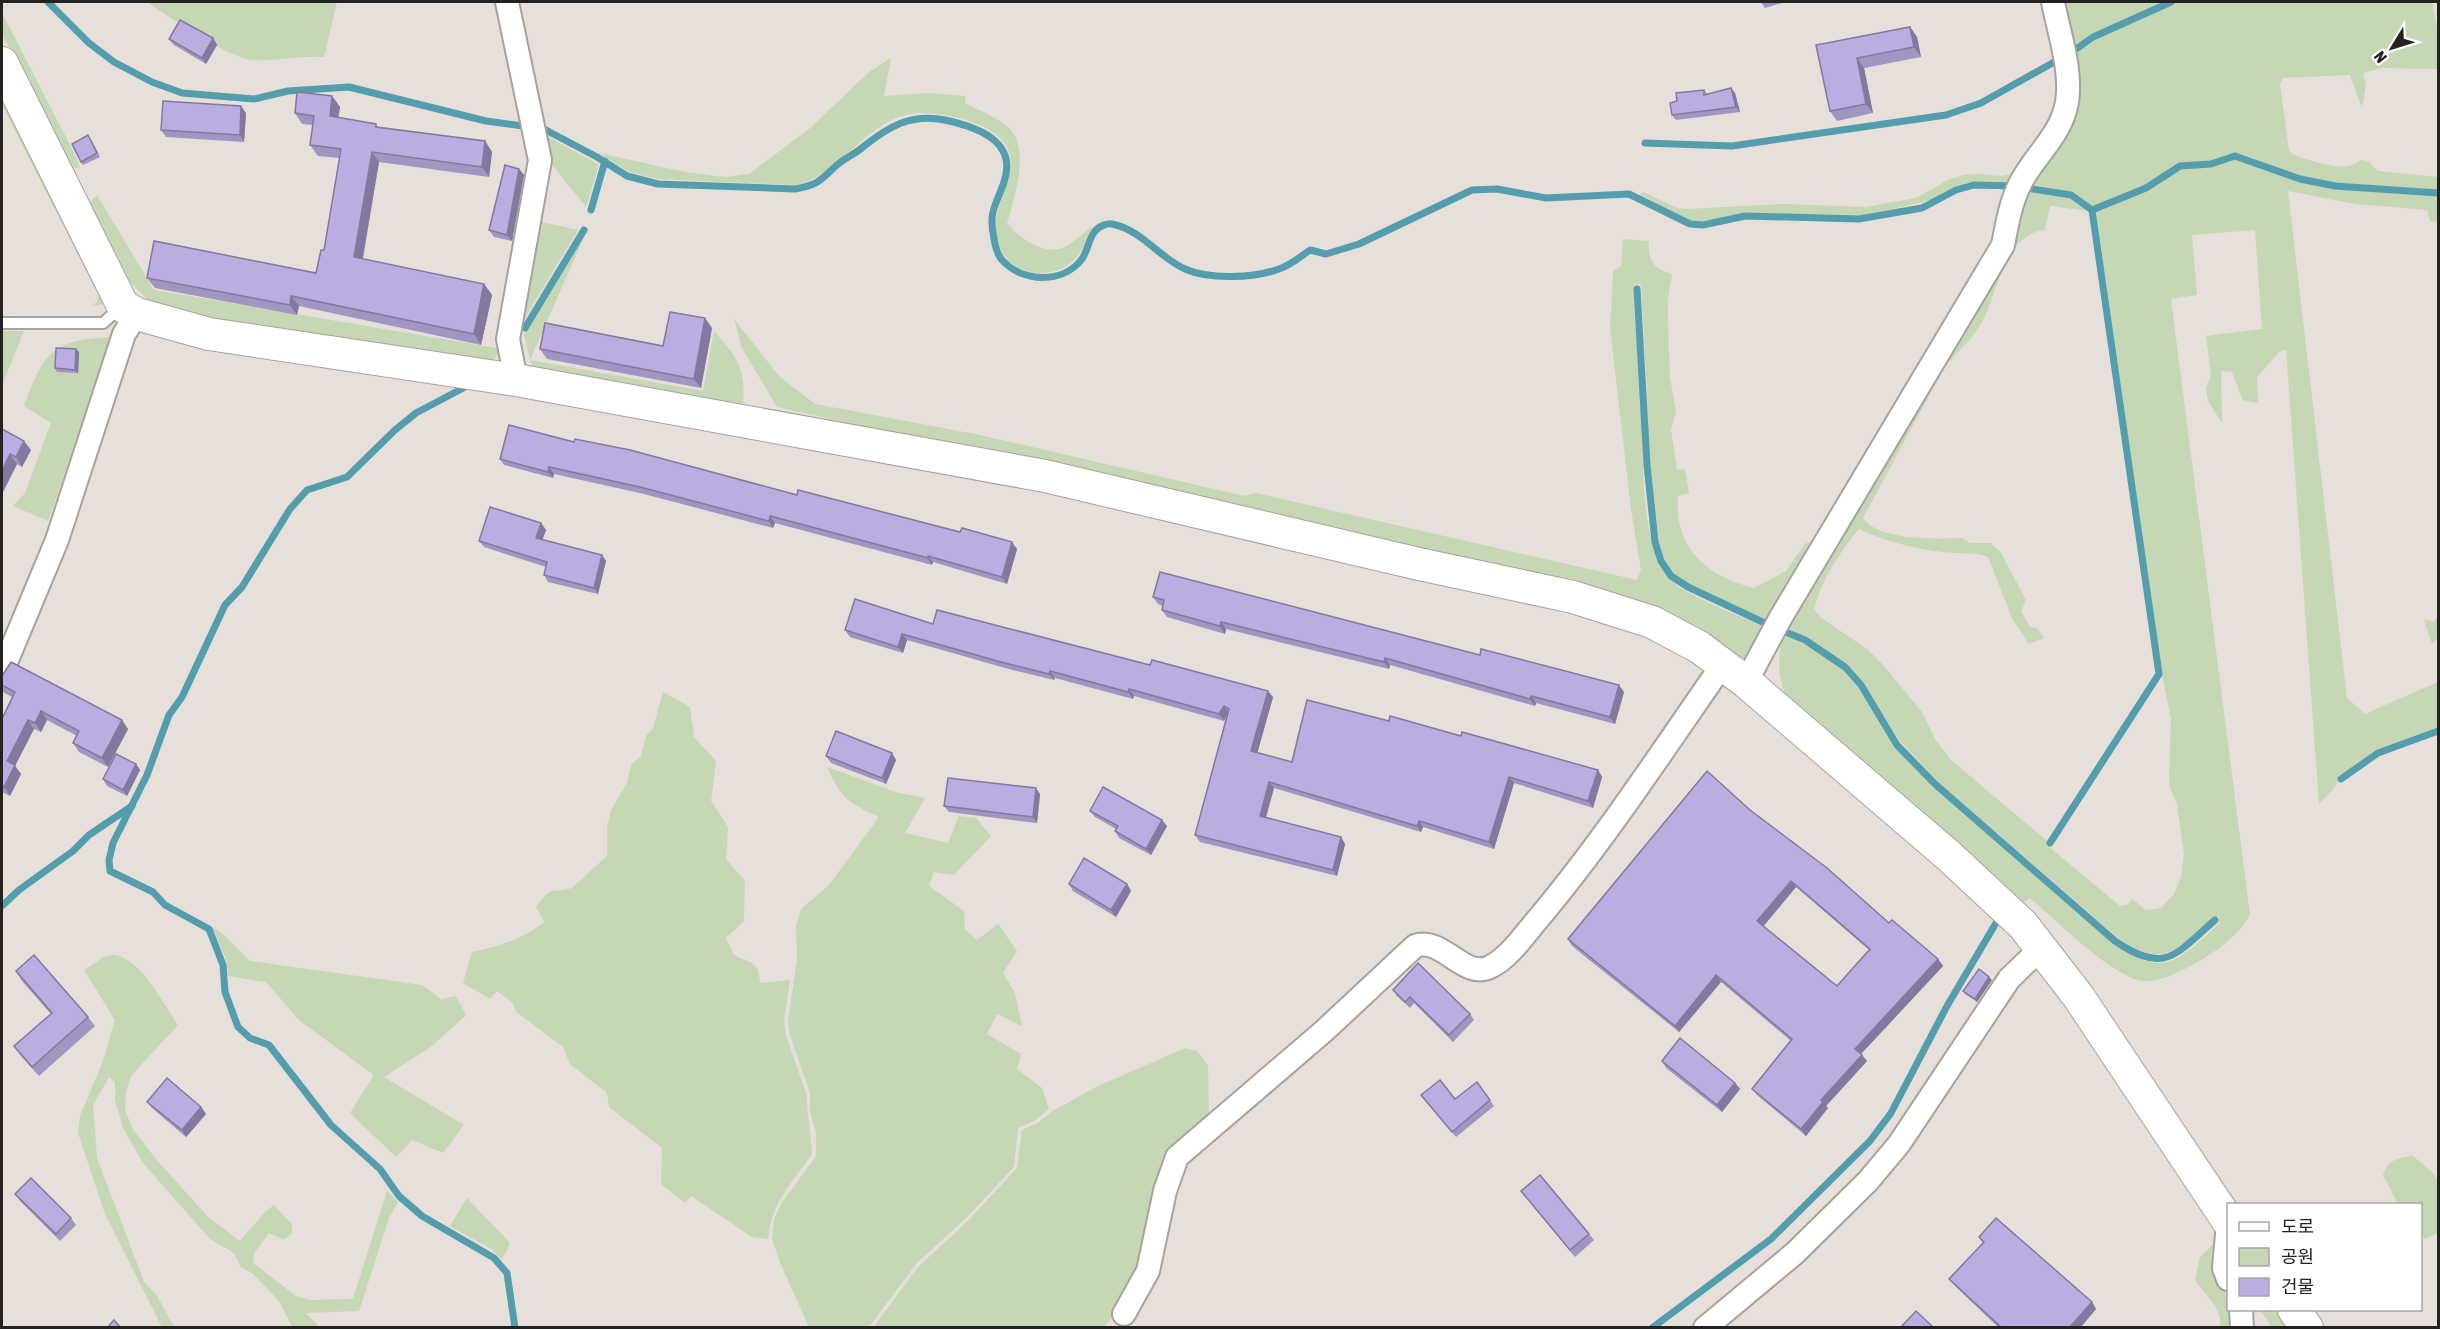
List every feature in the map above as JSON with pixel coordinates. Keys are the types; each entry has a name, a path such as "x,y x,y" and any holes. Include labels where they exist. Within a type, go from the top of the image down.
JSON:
{"main road":[{"path":"2,63 130,310 209,334 516,380 1045,476 1419,564 1574,597 1652,622 1699,647 1735,673 1949,856 2023,925 2042,947 2227,1219"},
{"path":"2295,1311 2307,1328"}],"street":[{"path":"507,2 540,160 508,339 516,380"},
{"path":"1124,1314 1148,1271 1165,1191 1177,1157 1324,1031 1415,946 1423,944 1432,946 1471,968 1485,969 1493,966 1522,938 1781,617 2003,245 2020,185 2053,140 2061,124 2067,103 2068,84 2053,2"},
{"path":"2,672 57,540 122,342 130,310"},
{"path":"1705,1328 1795,1252 1868,1181 1899,1144 2009,979 2042,947"},
{"path":"2227,1240 2224,1268 2227,1275"},
{"path":"2241,1311 2242,1328"}],"lane":[{"path":"2,323 103,323 130,310"}],"green space":[{"path":"147,2 337,2 324,57 251,60 228,52"},
{"path":"2057,2 2163,2 2091,34 2067,51"},
{"path":"2179,2 2432,2 2438,34 2438,69 2383,68 2363,73 2366,85 2362,108 2350,75 2283,78 2280,84 2289,151 2294,155 2338,166 2347,166 2360,160 2368,161 2378,171 2438,177 2438,191 2336,183 2301,177 2235,153 2211,161 2178,164 2145,185 2092,207 2062,190 2028,185 2035,175 2071,56 2095,39"},
{"path":"2,13 80,167 72,169 2,34"},
{"path":"891,58 884,96 930,93 965,96 965,103 993,117 1011,131 1018,146 1020,168 1007,223 1018,234 1039,247 1055,250 1069,244 1093,226 1081,251 1072,262 1053,271 1031,272 1011,263 1004,255 997,240 996,226 1010,174 1011,161 1008,149 994,133 971,122 946,115 923,113 904,115 887,122 828,169 812,179 795,185 658,179 629,172 599,153 685,172 725,177 749,174 809,129 869,72"},
{"path":"2,81 107,300 104,304 91,306 97,302 98,294 2,105"},
{"path":"543,134 599,165 586,207 546,157"},
{"path":"2235,159 2299,182 2335,189 2438,196 2438,222 2430,221 2427,210 2355,204 2288,191 2347,698 2365,714 2438,682 2438,727 2376,750 2339,777 2335,787 2319,804 2286,349 2279,352 2257,377 2258,403 2243,400 2232,372 2221,371 2222,423 2208,401 2206,388 2211,376 2206,336 2262,329 2255,230 2192,235 2197,295 2171,299 2250,915 2233,937 2204,958 2171,975 2157,980 2144,981 2117,970 2101,959 2030,898 2024,902 2087,983 2237,1203 2227,1203 2091,1000 1789,702 1779,669 1780,652 1785,634 1822,654 1844,671 1860,690 1897,748 1932,786 2113,943 2130,954 2145,961 2158,963 2169,961 2192,948 2219,924 2219,916 2213,917 2179,947 2158,954 2133,947 2117,937 1936,780 1899,740 1863,684 1849,667 1814,642 1788,628 1793,613 2025,192 2068,198 2088,211 2050,206 2045,230 2031,234 2011,253 1983,320 1970,339 1945,366 1863,518 1871,526 1894,535 1962,538 1970,543 1991,543 2001,553 2026,600 2021,611 2030,627 2037,628 2044,638 2029,644 2012,618 1988,557 1919,548 1894,542 1859,529 1832,567 1814,609 1820,617 1867,649 1884,666 1922,712 1935,739 1951,760 2120,906 2128,905 2132,899 2146,910 2161,908 2174,894 2181,877 2184,854 2177,804 2169,785 2171,719 2162,675 2096,211 2147,190 2181,169 2212,167"},
{"path":"2014,174 2017,183 1966,183 1935,199 1858,217 1741,213 1701,223 1690,223 1640,194 1643,192 1677,208 1687,209 1783,204 1865,207 1916,198 1948,180 1963,175 2000,176"},
{"path":"97,195 154,290 502,349 487,368 156,308 127,279 86,207"},
{"path":"537,221 578,230 519,327"},
{"path":"587,230 530,360 524,335"},
{"path":"1623,239 1649,241 1653,263 1672,274 1668,298 1668,323 1670,378 1676,411 1671,430 1677,469 1685,470 1689,493 1678,496 1678,514 1681,531 1696,557 1721,576 1754,588 1786,571 1805,544 1824,536 1774,623 1704,593 1672,572 1663,556 1653,511 1641,284 1634,284 1642,394 1644,490 1651,540 1658,561 1668,577 1676,584 1716,606 1770,629 1750,655 1744,658 1259,513 777,407 742,348 734,319 779,376 815,404 980,435 1244,496 1256,493 1637,580 1641,570 1631,509 1610,328 1613,271 1621,266"},
{"path":"2,331 24,331 2,385"},
{"path":"714,331 739,365 743,382 743,406 536,372 530,360 703,391"},
{"path":"112,337 48,521 13,506 25,493 51,423 24,406 38,372 53,352 63,346 76,341"},
{"path":"2438,616 2438,637 2432,644 2424,620 2434,621"},
{"path":"663,692 690,707 694,737 716,761 711,801 728,827 726,859 745,881 744,921 726,938 734,955 756,967 760,983 790,980 784,1021 786,1036 806,1093 812,1154 778,1204 768,1239 752,1237 691,1196 685,1203 661,1184 662,1148 609,1107 607,1093 570,1064 563,1047 515,1011 513,1003 497,991 490,999 463,983 472,952 510,942 536,928 544,922 536,907 546,895 552,891 572,888 607,856 607,827 611,810 627,783 631,765 641,756 646,736 653,728"},
{"path":"827,767 899,793 925,798 905,833 948,843 959,816 976,818 991,836 954,875 934,872 929,886 964,911 965,929 977,940 998,924 1017,951 1003,973 1015,993 1022,1026 997,1014 987,1034 1021,1054 1017,1069 1042,1088 1049,1109 1036,1120 1018,1128 1014,1167 967,1217 916,1264 869,1327 809,1327 772,1239 774,1220 781,1204 816,1156 816,1133 810,1111 810,1093 790,1035 788,1021 797,959 796,926 801,909 829,885 879,817 847,799 837,787"},
{"path":"212,927 223,934 250,961 422,985 441,999 456,996 466,1015 432,1046 384,1077 464,1125 443,1153 412,1140 396,1157 350,1113 374,1075 300,1021 266,982 228,976 226,959"},
{"path":"115,955 134,965 143,974 178,1025 131,1076 126,1092 125,1109 132,1128 155,1158 208,1217 240,1241 274,1205 292,1224 292,1233 284,1240 269,1233 254,1253 253,1263 296,1296 310,1300 353,1299 387,1191 398,1202 389,1218 359,1311 306,1313 319,1327 292,1327 279,1301 253,1274 241,1267 234,1253 210,1239 143,1163 123,1128 115,1100 115,1082 109,1077 93,1105 97,1158 144,1282 156,1294 174,1327 162,1327 105,1214 78,1133 80,1116 103,1061 115,1020 84,970 104,957"},
{"path":"1185,1048 1197,1051 1208,1066 1209,1121 1181,1146 1149,1248 1119,1311 1103,1327 873,1328 918,1267 969,1220 1017,1168 1022,1130 1038,1123 1051,1112 1096,1087"},
{"path":"2413,1156 2433,1173 2438,1181 2438,1233 2425,1239 2422,1235 2422,1203 2397,1203 2383,1175 2391,1162"},
{"path":"467,1198 510,1243 502,1260 493,1250 450,1226"},
{"path":"2220,1238 2219,1268 2227,1292 2227,1311 2233,1311 2236,1327 2220,1327 2216,1308 2195,1280 2200,1257"},
{"path":"2261,1311 2284,1311 2295,1327 2272,1327"}],"building":[{"path":"180,20 213,38 202,58 169,39"},
{"path":"1910,27 1914,47 1857,58 1866,104 1830,111 1816,45"},
{"path":"1731,88 1736,107 1672,115 1670,103 1677,101 1676,93 1704,90 1704,95"},
{"path":"297,92 332,96 330,116 376,124 376,127 485,141 482,167 372,152 354,257 484,284 474,334 291,296 290,305 147,278 154,241 316,273 321,250 324,250 341,149 310,145 314,116 295,113"},
{"path":"163,101 241,106 240,135 161,130"},
{"path":"88,135 97,153 81,162 72,144"},
{"path":"505,165 519,169 507,235 489,230"},
{"path":"670,312 705,318 694,379 540,349 545,323 663,346"},
{"path":"56,348 76,349 75,370 55,368"},
{"path":"509,425 574,442 575,439 630,450 797,495 798,490 960,532 962,528 1012,542 1002,577 770,516 769,521 640,487 549,467 548,472 500,459"},
{"path":"2,429 24,441 16,457 10,454 2,471"},
{"path":"490,507 541,523 536,538 602,555 594,588 544,575 547,562 479,541"},
{"path":"1160,572 1480,655 1481,649 1619,685 1610,717 1531,696 1530,699 1385,658 1384,662 1221,622 1220,626 1162,610 1164,600 1153,597"},
{"path":"855,599 933,624 937,610 1150,665 1152,660 1268,691 1251,751 1292,762 1307,700 1389,721 1390,716 1461,736 1462,732 1598,770 1588,801 1509,777 1489,842 1419,821 1417,826 1269,782 1260,816 1341,837 1333,870 1195,835 1229,709 1224,706 1219,714 1129,689 1128,692 1050,671 1049,674 1001,662 902,634 898,647 845,630"},
{"path":"11,662 122,720 102,758 73,743 79,731 41,711 35,723 28,720 7,761 15,765 4,787 2,786 2,719 15,692 2,685 2,676"},
{"path":"836,731 892,753 882,778 826,756"},
{"path":"116,754 136,764 123,790 103,779"},
{"path":"1707,771 1750,810 1827,868 1889,923 1892,920 1938,959 1855,1049 1862,1055 1821,1100 1823,1102 1801,1129 1752,1089 1792,1039 1716,975 1675,1026 1568,939","holes":["1791,881 1870,949 1837,986 1757,921"]},
{"path":"948,778 1036,788 1033,817 944,806"},
{"path":"1103,787 1162,820 1146,849 1115,831 1118,826 1090,811"},
{"path":"1084,858 1127,884 1111,910 1069,884"},
{"path":"34,955 88,1017 32,1067 14,1046 52,1013 16,971"},
{"path":"1418,963 1470,1014 1449,1035 1410,997 1405,1002 1393,990"},
{"path":"1979,969 1989,977 1975,999 1963,991"},
{"path":"1680,1038 1735,1083 1717,1105 1662,1061"},
{"path":"167,1078 201,1107 182,1130 147,1102"},
{"path":"1440,1080 1455,1099 1477,1082 1490,1100 1452,1132 1421,1095"},
{"path":"1540,1175 1589,1234 1570,1250 1521,1191"},
{"path":"31,1178 71,1218 56,1234 15,1194"},
{"path":"1996,1218 2092,1302 2069,1328 2002,1328 1949,1279 1984,1242 1979,1237"},
{"path":"1916,1311 1934,1328 1900,1328"},
{"path":"114,1320 121,1328 107,1328"}],"waterway":[{"path":"48,2 89,43 114,62 152,82 182,93 254,99 288,91 349,87 486,121 523,126"},
{"path":"2069,54 2093,37 2171,2"},
{"path":"1645,143 1732,146 1946,115 1981,103 2056,61"},
{"path":"542,128 627,176 658,184 795,189 819,181 840,163 901,123 922,118 957,123 992,138 1000,146 1005,156 1007,168 1004,182 992,215 996,250 1011,268 1043,278 1064,273 1074,267 1082,259 1094,233 1099,227 1108,224 1123,227 1132,232 1175,264 1195,273 1245,276 1279,269 1310,250 1326,254 1359,244 1472,190 1497,189 1546,198 1629,194 1690,224 1703,225 1745,216 1859,219 1922,208 1956,190 1974,185 2014,186"},
{"path":"2032,189 2071,195 2092,210 2146,188 2180,166 2211,164 2235,156 2300,179 2335,186 2438,193"},
{"path":"591,210 605,161"},
{"path":"2050,843 2159,674 2092,210"},
{"path":"525,328 584,230"},
{"path":"1637,289 1647,465 1655,542 1661,561 1671,576 1688,587 1771,626"},
{"path":"467,386 416,413 395,430 347,477 307,490 290,509 242,587 225,605 182,697 169,715 147,775 113,843 109,860 110,871 153,892 165,905 209,929 223,965 225,992 238,1027 250,1038 269,1045 331,1125 380,1169 399,1196 422,1216 494,1258 507,1273 515,1328"},
{"path":"1781,630 1805,640 1845,667 1861,685 1897,745 1935,784 2115,941 2146,957 2158,959 2179,951 2215,920"},
{"path":"2341,779 2378,753 2438,731"},
{"path":"2,906 19,890 73,851 89,835 132,806"},
{"path":"1652,1328 1771,1239 1870,1141 1891,1113 1947,1006 1996,923"}]}
